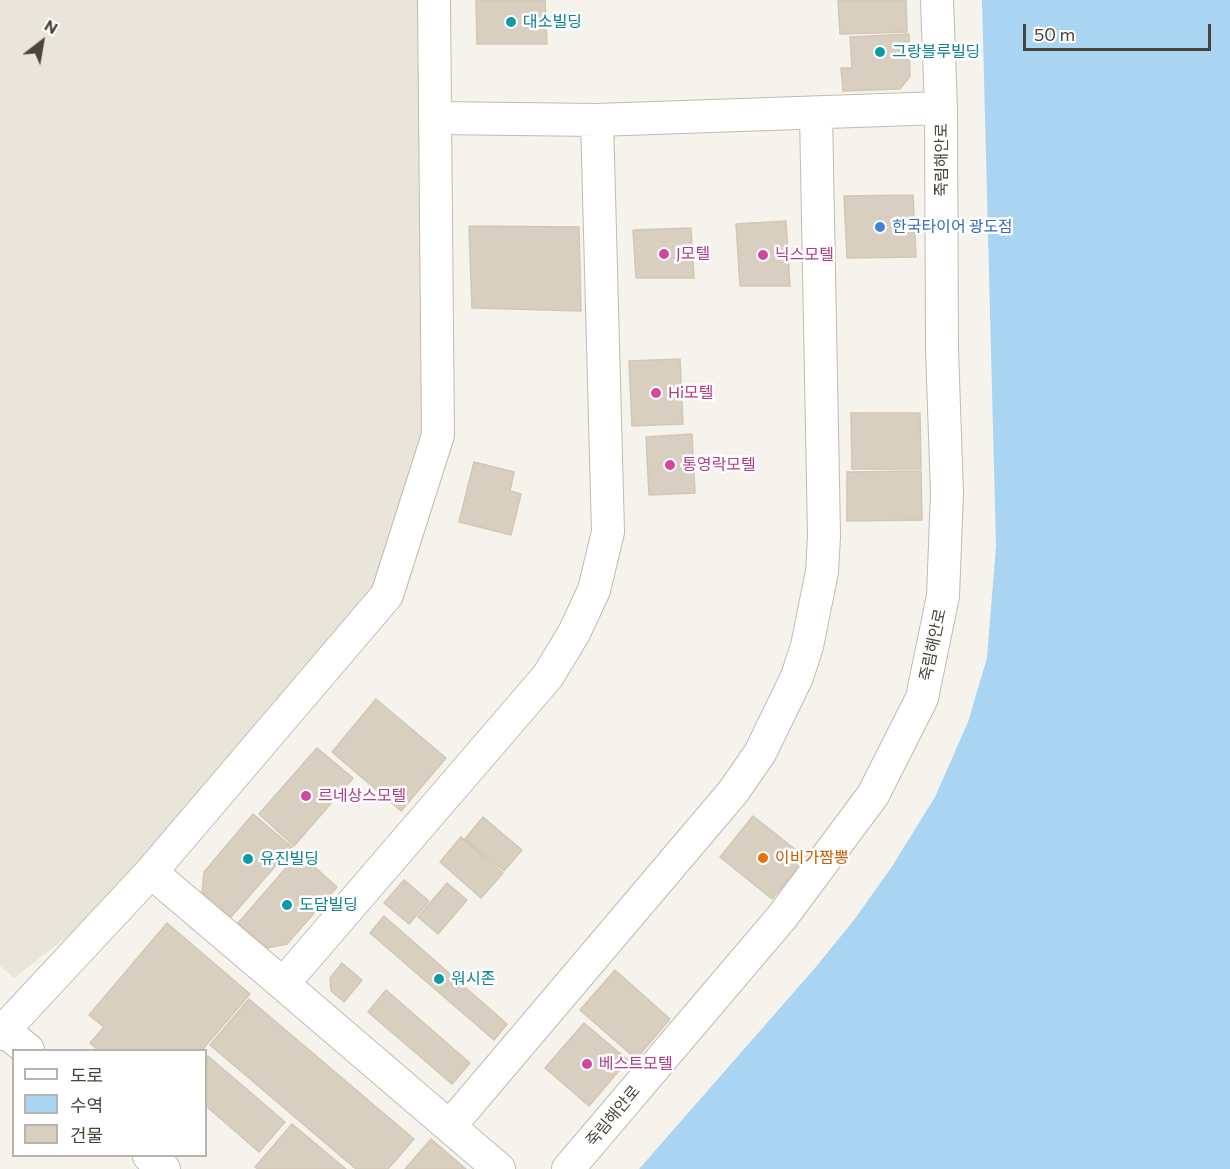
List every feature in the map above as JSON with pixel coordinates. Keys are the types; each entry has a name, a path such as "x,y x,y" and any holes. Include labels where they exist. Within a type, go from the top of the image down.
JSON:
{"street":[{"path":"27,1049 1,1030 151,872 387,595 438,435 434,0"},
{"name":"죽림해안로","path":"568,1169 782,916 817,870 873,795 922,698 943,596 947,493 942,350 942,108 937,0"},
{"path":"435,118 597,120 942,108"},
{"path":"450,1126 734,792 760,753 797,677 807,646 822,572 824,536 816,113"},
{"path":"283,984 548,676 574,633 594,590 608,532 597,120"},
{"path":"151,872 499,1169"},
{"path":"150,1157 164,1169"}],"shaded area":[{"path":"0,0 434,0 438,435 387,595 151,872 14,978 0,966"}],"water":[{"path":"982,0 1230,0 1230,1169 639,1169 815,968 854,920 891,868 935,797 968,722 987,658 996,546"}],"building":[{"name":"대소빌딩","path":"476,0 545,0 547,44 477,44"},
{"path":"838,0 906,0 907,32 840,34"},
{"name":"그랑블루빌딩","path":"909,34 910,76 900,89 843,91 841,68 852,68 850,37"},
{"name":"한국타이어 광도점","path":"913,195 916,257 847,258 844,196"},
{"name":"닉스모텔","path":"786,221 790,286 740,286 736,224"},
{"path":"469,226 579,227 581,311 472,308"},
{"name":"J모텔","path":"691,228 694,278 636,278 633,230"},
{"name":"Hi모텔","path":"680,359 683,424 632,426 629,361"},
{"path":"851,413 920,413 921,469 852,469"},
{"name":"통영락모텔","path":"692,434 695,493 649,495 646,437"},
{"path":"474,462 514,472 510,491 521,494 511,535 459,522"},
{"path":"921,471 922,520 847,521 847,472"},
{"path":"376,699 446,758 401,811 332,752"},
{"name":"르네상스모텔","path":"317,748 353,778 294,846 259,814"},
{"name":"유진빌딩","path":"253,814 292,847 231,917 202,893 204,872"},
{"name":"이비가짬뽕","path":"753,816 806,858 772,899 720,857"},
{"path":"483,817 522,850 504,871 465,839"},
{"path":"461,837 503,873 481,898 440,862"},
{"name":"도담빌딩","path":"299,853 337,887 287,944 267,948 238,923"},
{"path":"404,880 429,901 409,924 384,903"},
{"path":"447,883 467,900 438,934 418,917"},
{"name":"워시존","path":"384,916 507,1024 494,1040 370,933"},
{"path":"167,923 250,994 203,1049 97,1049 90,1043 104,1027 89,1015"},
{"path":"342,963 362,980 344,1002 331,991 330,978"},
{"path":"615,970 670,1019 636,1059 580,1010"},
{"path":"386,990 470,1063 452,1084 368,1012"},
{"path":"249,999 414,1139 388,1169 356,1169 210,1045"},
{"name":"베스트모텔","path":"584,1023 628,1060 589,1106 545,1068"},
{"path":"208,1056 285,1122 259,1152 207,1107"},
{"path":"292,1124 346,1169 258,1169 255,1167"},
{"path":"431,1139 466,1169 405,1169"}],"place":[{"name":"대소빌딩","path":"511,22"},
{"name":"그랑블루빌딩","path":"880,52"},
{"name":"한국타이어 광도점","path":"880,227"},
{"name":"J모텔","path":"664,254"},
{"name":"닉스모텔","path":"763,255"},
{"name":"Hi모텔","path":"656,393"},
{"name":"통영락모텔","path":"670,465"},
{"name":"르네상스모텔","path":"306,796"},
{"name":"이비가짬뽕","path":"763,858"},
{"name":"유진빌딩","path":"248,859"},
{"name":"도담빌딩","path":"287,905"},
{"name":"워시존","path":"439,979"},
{"name":"베스트모텔","path":"587,1064"}]}
